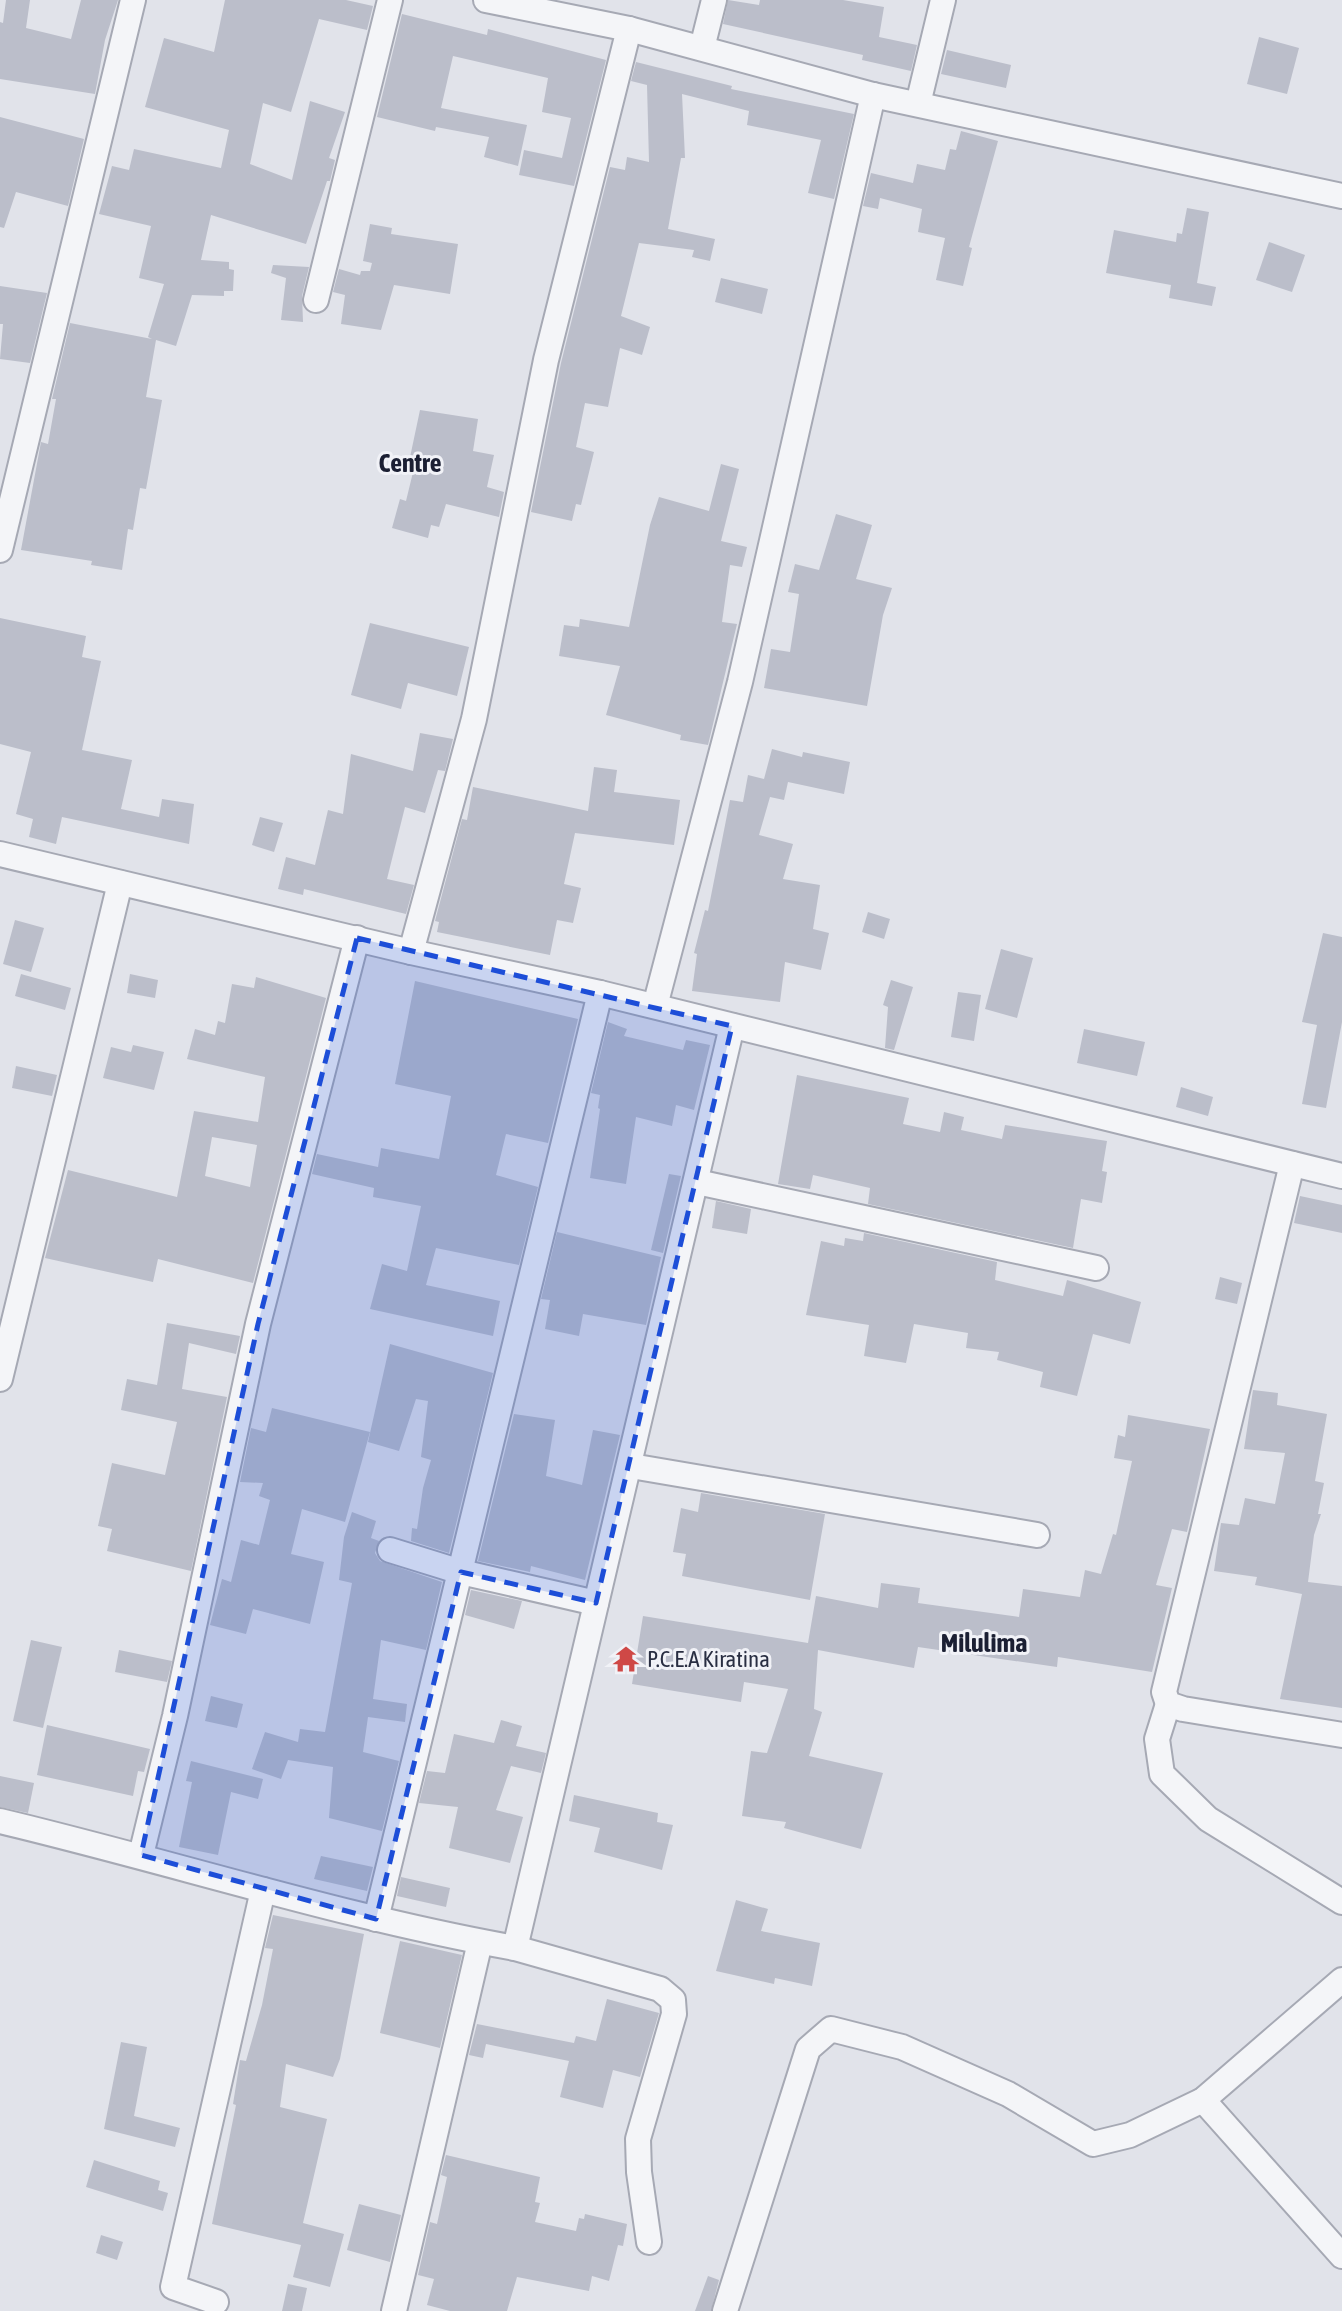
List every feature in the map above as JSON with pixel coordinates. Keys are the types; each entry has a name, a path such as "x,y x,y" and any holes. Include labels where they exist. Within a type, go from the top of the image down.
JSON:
{"street":[{"path":"0,550 133,0"},
{"path":"316,300 390,0"},
{"path":"486,0 629,29 873,94 1342,197"},
{"path":"702,48 714,0"},
{"path":"918,104 943,0"},
{"path":"411,952 474,719 546,360 629,29"},
{"path":"655,1006 740,682 873,94"},
{"path":"0,854 411,952 655,1006 1342,1176"},
{"path":"0,1379 120,883"},
{"path":"141,1855 175,1716 258,1324 357,938"},
{"path":"376,1919 600,993"},
{"path":"515,1948 596,1602 631,1466 732,1026"},
{"path":"1292,1164 1164,1692 1168,1704 1157,1740 1162,1774 1208,1819 1342,1902"},
{"path":"697,1182 1096,1268"},
{"path":"631,1466 1037,1535"},
{"path":"390,1550 461,1572 596,1602"},
{"path":"1168,1704 1183,1709 1342,1735"},
{"path":"0,1821 141,1855 376,1919 515,1948 660,1989 673,2000 674,2014 638,2139 639,2172 649,2242"},
{"path":"216,2302 173,2287 263,1890"},
{"path":"394,2311 481,1942"},
{"path":"724,2311 808,2049 831,2029 902,2047 1008,2094 1093,2144 1130,2135 1203,2100 1342,1980"},
{"path":"1203,2100 1342,2256"}],"highlighted area":[{"path":"357,938 732,1026 596,1603 461,1572 376,1919 141,1855 258,1324"}],"building":[{"path":"6,0 30,0 26,28 71,39 81,0 118,0 105,40 95,94 0,79 0,22 3,23"},
{"path":"225,0 346,0 373,6 367,30 319,19 291,112 263,103 250,164 292,180 310,101 345,112 329,158 335,160 330,181 327,181 306,244 211,215 201,260 229,262 229,269 234,270 233,291 224,291 224,296 192,295 176,346 156,340 146,397 162,400 146,489 140,488 133,530 128,529 122,570 91,565 92,561 21,550 41,442 48,444 56,399 52,399 70,323 152,339 148,337 164,284 139,278 151,226 99,214 112,166 129,170 134,149 221,168 229,130 145,107 164,38 214,52"},
{"path":"728,0 759,5 760,0 843,0 884,7 879,37 917,45 911,71 862,60 863,55 723,24"},
{"path":"402,14 487,35 488,29 606,60 574,186 519,175 524,150 562,158 571,118 542,112 548,78 453,56 441,108 527,125 518,166 484,157 489,137 436,127 435,131 377,117"},
{"path":"1259,37 1299,48 1287,94 1247,84"},
{"path":"947,50 1011,65 1006,88 941,74"},
{"path":"636,62 732,86 731,89 854,114 834,199 808,193 821,140 747,125 749,111 682,94 685,158 681,158 668,229 715,239 710,261 692,257 694,250 639,243 621,316 650,327 642,355 620,348 608,407 585,403 576,447 594,452 581,505 576,504 572,521 531,512 561,363 610,167 625,170 627,157 649,162 647,85 631,81"},
{"path":"0,117 84,139 68,206 16,192 4,228 0,227"},
{"path":"961,131 998,141 969,247 972,248 963,286 936,280 945,238 918,232 922,209 880,198 878,209 863,206 871,173 913,183 917,164 945,170 950,149 956,150"},
{"path":"1187,208 1209,212 1197,283 1216,287 1212,306 1169,298 1171,285 1106,273 1114,230 1176,242 1177,233 1182,234"},
{"path":"370,224 392,228 391,234 458,244 450,294 394,285 381,330 341,324 345,295 333,292 339,269 360,275 361,271 370,271 372,263 363,261"},
{"path":"1269,242 1305,255 1292,292 1256,280"},
{"path":"273,265 309,267 302,296 303,322 281,320 286,278 271,273"},
{"path":"721,278 768,289 762,314 715,302"},
{"path":"0,286 47,293 30,363 0,359 3,324 0,324"},
{"path":"420,410 478,419 473,451 494,455 487,487 504,492 499,517 446,504 439,527 431,525 428,538 392,528 400,499 406,501 415,464 409,462"},
{"path":"721,464 739,469 721,541 747,547 742,567 730,565 722,622 737,624 708,745 680,740 681,735 606,715 620,666 559,656 564,625 579,627 580,619 629,627 650,525 659,497 709,511"},
{"path":"836,514 872,525 856,579 892,588 883,615 867,706 764,688 771,649 790,652 799,594 788,592 795,564 819,570"},
{"path":"0,618 86,636 82,657 101,661 82,750 132,760 121,809 159,817 162,799 194,804 189,844 62,817 56,844 29,837 33,819 16,814 31,752 0,744"},
{"path":"370,623 469,647 457,696 408,683 401,709 351,695"},
{"path":"420,733 453,739 445,771 438,770 425,813 405,807 387,879 414,885 406,914 304,889 303,895 278,889 286,857 315,865 328,810 343,814 351,754 413,771"},
{"path":"772,749 802,757 803,752 850,762 844,794 788,782 784,800 770,797 759,835 793,844 783,879 820,885 813,929 829,933 821,970 785,962 780,1002 692,991 697,954 694,953 705,910 708,911 730,800 743,802 748,775 764,779"},
{"path":"594,767 617,770 614,792 680,800 674,845 575,833 564,884 581,888 573,923 557,920 550,955 437,932 439,922 435,921 462,819 467,820 473,787 588,811"},
{"path":"260,817 283,823 274,852 252,845"},
{"path":"868,912 890,919 884,939 862,932"},
{"path":"15,920 44,928 31,972 3,964"},
{"path":"1323,933 1342,937 1342,1022 1326,1108 1302,1104 1317,1025 1302,1022"},
{"path":"1001,949 1033,958 1017,1018 985,1009"},
{"path":"21,974 71,988 65,1010 15,996"},
{"path":"130,974 158,980 155,998 127,993"},
{"path":"256,977 326,998 253,1283 158,1259 153,1282 45,1258 68,1170 177,1197 194,1111 258,1122 265,1077 187,1059 195,1029 215,1035 218,1021 225,1023 232,984 254,988","holes":["212,1137 257,1145 250,1187 205,1176"]},
{"path":"891,980 913,987 894,1050 885,1048 888,1007 883,1005"},
{"path":"415,981 578,1019 548,1143 506,1134 496,1175 538,1187 519,1265 436,1248 426,1285 500,1301 493,1336 370,1309 382,1264 407,1271 421,1206 373,1197 374,1188 312,1174 317,1154 378,1167 381,1148 439,1159 451,1096 395,1084"},
{"path":"958,992 981,995 974,1041 951,1037"},
{"path":"608,1022 627,1029 624,1036 683,1050 686,1040 710,1045 694,1110 676,1105 672,1126 636,1117 626,1184 590,1178 600,1109 600,1095 591,1093"},
{"path":"1084,1029 1145,1042 1137,1076 1077,1063"},
{"path":"133,1045 164,1052 154,1090 103,1078 111,1047 131,1052"},
{"path":"16,1066 57,1075 52,1096 12,1088"},
{"path":"797,1075 909,1098 903,1124 940,1132 944,1112 964,1117 961,1130 1002,1139 1005,1125 1107,1141 1102,1171 1107,1172 1102,1203 1081,1199 1073,1248 868,1204 870,1188 813,1175 810,1189 778,1184"},
{"path":"1181,1087 1213,1097 1208,1116 1176,1107"},
{"path":"669,1174 681,1176 663,1253 651,1250"},
{"path":"1300,1196 1342,1205 1342,1233 1294,1223"},
{"path":"716,1201 751,1209 747,1234 712,1228"},
{"path":"557,1232 661,1257 646,1325 583,1314 579,1336 545,1329 550,1300 541,1299"},
{"path":"864,1233 997,1262 995,1280 1063,1296 1067,1280 1141,1302 1130,1344 1093,1334 1077,1396 1040,1387 1043,1372 997,1360 999,1352 966,1348 968,1333 914,1324 906,1363 864,1356 869,1325 806,1315 821,1241 844,1246 845,1238 863,1241"},
{"path":"1220,1277 1242,1283 1237,1304 1215,1299"},
{"path":"167,1323 240,1336 236,1354 189,1343 182,1389 227,1397 191,1571 107,1551 112,1529 98,1526 112,1463 165,1475 177,1422 121,1410 127,1379 157,1385"},
{"path":"390,1344 493,1373 449,1553 411,1541 412,1528 417,1529 423,1488 431,1460 421,1457 428,1401 416,1399 399,1451 368,1442"},
{"path":"1253,1390 1278,1393 1277,1405 1327,1414 1315,1481 1324,1483 1318,1514 1321,1514 1314,1535 1308,1582 1342,1586 1342,1708 1280,1699 1302,1594 1255,1585 1257,1577 1214,1571 1221,1523 1239,1525 1245,1498 1275,1504 1285,1453 1244,1449"},
{"path":"272,1408 370,1432 345,1522 302,1509 291,1554 324,1562 310,1624 253,1609 246,1634 210,1625 222,1579 231,1582 241,1540 259,1545 270,1500 259,1496 263,1483 240,1482 251,1428 266,1432"},
{"path":"514,1414 555,1420 546,1476 582,1485 593,1430 620,1435 585,1580 531,1566 530,1572 478,1561"},
{"path":"1128,1415 1210,1429 1187,1532 1172,1529 1156,1585 1172,1588 1152,1672 1058,1657 1057,1667 918,1647 914,1668 818,1650 814,1709 822,1712 809,1756 883,1773 861,1849 784,1828 786,1822 742,1816 751,1751 767,1753 788,1689 744,1682 741,1702 632,1684 643,1616 808,1643 816,1596 878,1608 881,1583 920,1588 918,1603 1019,1617 1023,1589 1080,1597 1085,1570 1101,1574 1113,1534 1116,1535 1132,1461 1114,1458 1118,1435 1125,1437"},
{"path":"701,1493 825,1514 810,1600 682,1576 686,1554 673,1552 681,1508 698,1512"},
{"path":"352,1512 376,1521 371,1538 379,1541 375,1553 380,1561 442,1582 426,1650 381,1640 373,1699 407,1704 405,1722 368,1717 363,1752 399,1761 382,1831 329,1818 333,1767 288,1760 281,1779 252,1769 265,1732 298,1742 300,1729 325,1732 352,1583 339,1580 344,1537"},
{"path":"471,1590 522,1601 514,1629 465,1615"},
{"path":"31,1640 62,1647 43,1728 13,1721"},
{"path":"119,1650 172,1661 167,1682 115,1672"},
{"path":"211,1696 243,1704 237,1728 205,1721"},
{"path":"501,1720 522,1726 516,1746 546,1753 541,1773 511,1766 496,1810 523,1817 510,1863 449,1848 458,1807 419,1803 427,1771 445,1773 454,1734 494,1743"},
{"path":"47,1725 150,1749 144,1772 138,1771 133,1796 37,1775"},
{"path":"191,1761 263,1779 258,1799 231,1792 218,1855 179,1847 192,1782 186,1781"},
{"path":"0,1776 34,1783 28,1813 0,1807"},
{"path":"574,1795 658,1813 657,1822 673,1825 662,1870 594,1852 600,1828 569,1821"},
{"path":"321,1856 373,1867 367,1891 314,1879"},
{"path":"401,1877 450,1888 446,1907 397,1896"},
{"path":"736,1900 768,1909 761,1931 820,1943 812,1986 775,1978 774,1984 716,1971"},
{"path":"273,1915 364,1934 340,2059 333,2077 286,2064 280,2107 327,2119 303,2223 344,2234 330,2287 293,2277 301,2245 212,2224 236,2105 233,2104 240,2060 246,2061 262,2005 273,1949 265,1948"},
{"path":"400,1941 462,1955 440,2048 380,2033"},
{"path":"607,1999 659,2013 640,2077 613,2070 603,2108 560,2097 569,2061 486,2044 483,2058 469,2055 477,2024 574,2043 576,2036 596,2041"},
{"path":"121,2042 147,2047 134,2116 180,2128 175,2147 104,2129"},
{"path":"446,2155 540,2177 535,2202 540,2203 535,2222 576,2231 579,2218 584,2219 585,2214 627,2224 623,2246 618,2245 609,2281 592,2276 589,2291 517,2277 507,2311 450,2311 427,2305 434,2279 418,2275 430,2222 437,2224 447,2177 441,2175"},
{"path":"94,2160 160,2181 158,2190 168,2193 163,2211 86,2187"},
{"path":"359,2204 401,2215 390,2262 347,2250"},
{"path":"101,2235 123,2242 117,2260 96,2253"},
{"path":"708,2276 719,2280 711,2311 695,2311"},
{"path":"288,2284 307,2288 302,2311 282,2311"}],"place":[{"name":"P.C.E.A Kiratina","path":"626,1659"}],"district":[{"name":"Centre","path":"410,463"},
{"name":"Milulima","path":"984,1643"}]}
